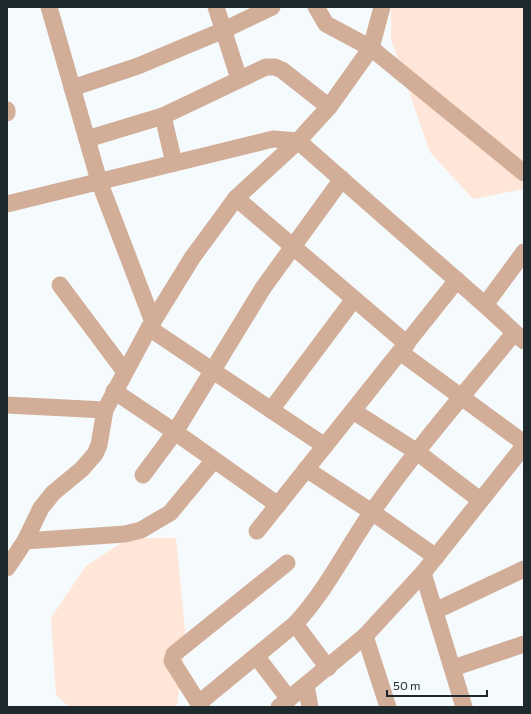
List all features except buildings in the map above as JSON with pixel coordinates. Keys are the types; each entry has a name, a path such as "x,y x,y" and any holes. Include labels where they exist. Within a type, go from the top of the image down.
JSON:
{"street":[{"path":"49,7 99,181 151,325 213,371 325,446"},
{"path":"216,7 239,79"},
{"path":"72,88 138,66 224,30 272,7"},
{"path":"316,7 326,24 371,48 524,174"},
{"path":"7,568 25,541 41,508 53,493 82,469 100,446 105,410 114,391 151,325 192,258 236,198 298,141 329,107 371,48 382,7"},
{"path":"87,139 163,116 266,67 275,66 282,70 329,107"},
{"path":"163,116 174,163"},
{"path":"7,204 273,139 298,141 457,280 519,337 462,396 417,452 372,512 310,608 295,624 200,705 172,661 174,654 287,563"},
{"path":"143,475 175,432 263,288 342,179"},
{"path":"236,198 354,300 404,348 462,396 524,443"},
{"path":"485,305 522,260"},
{"path":"257,532 457,280"},
{"path":"60,285 125,372"},
{"path":"271,410 354,300"},
{"path":"114,391 278,505"},
{"path":"7,405 105,410"},
{"path":"353,411 417,452 480,500"},
{"path":"256,656 284,703 365,636 436,558 480,500 524,446"},
{"path":"25,541 125,534 141,530 170,513 214,460"},
{"path":"306,469 372,512 436,558"},
{"path":"436,611 524,569"},
{"path":"423,573 436,611 464,707"},
{"path":"295,624 328,668"},
{"path":"365,636 388,707"},
{"path":"453,668 524,644"},
{"path":"306,685 310,707"}],"shaded area":[{"path":"391,7 524,7 524,189 473,199 430,152 391,40"},
{"path":"129,538 176,538 186,640 177,705 175,707 69,707 56,695 51,618 86,566"}]}
